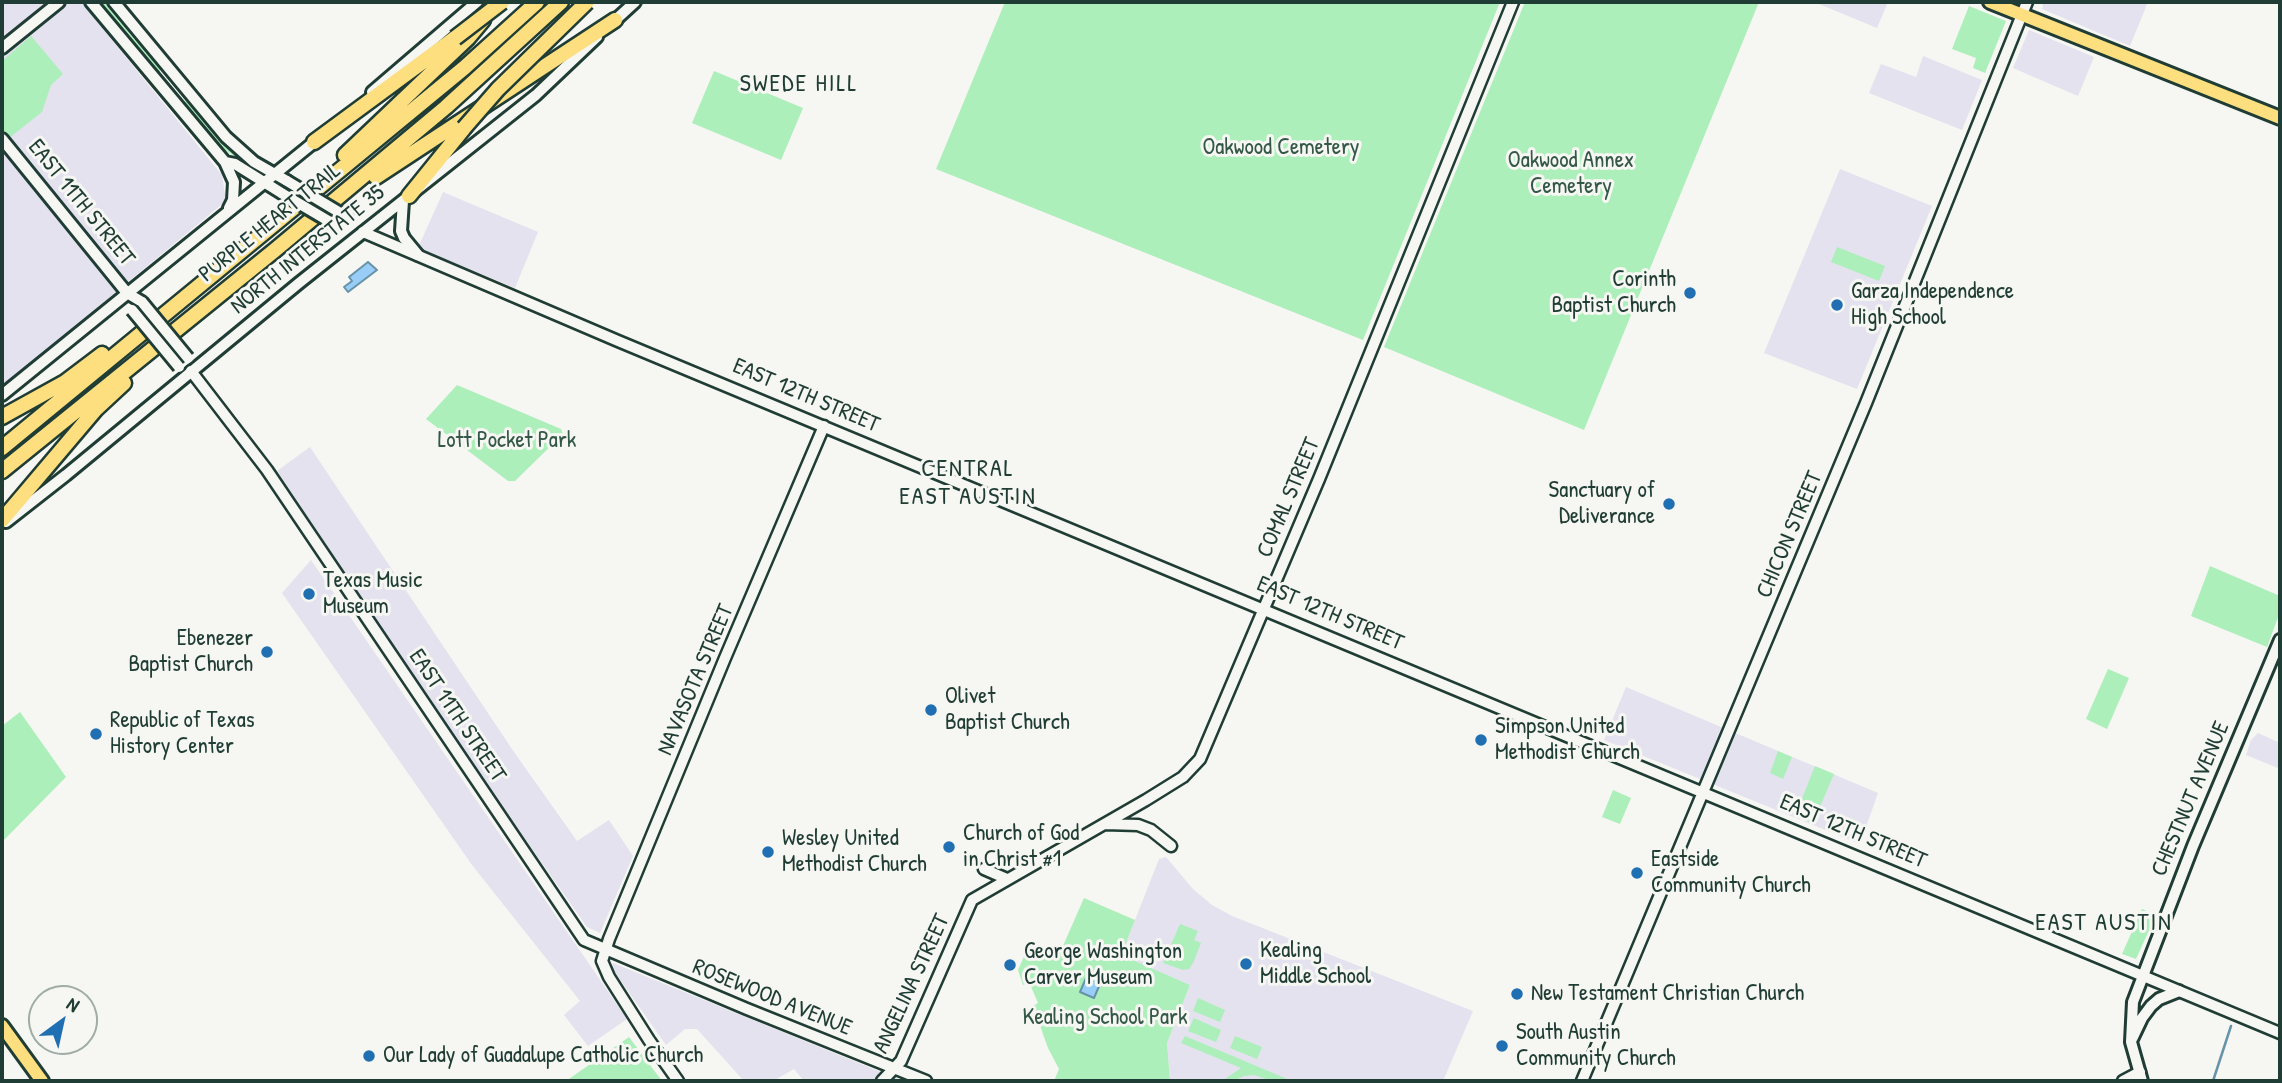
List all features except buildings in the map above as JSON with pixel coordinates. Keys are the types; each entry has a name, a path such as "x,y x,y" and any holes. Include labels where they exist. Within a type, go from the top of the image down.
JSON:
{"highway":[{"path":"262,234 287,204 339,161 468,38 496,2"},
{"path":"314,142 502,2"},
{"name":"PURPLE HEART TRAIL","path":"2,448 464,68 537,2"},
{"name":"PURPLE HEART TRAIL","path":"2,471 275,250 446,107 561,2"},
{"path":"406,198 498,89 587,2"},
{"path":"275,250 319,223 397,161 621,11"},
{"path":"2,417 65,382 158,309 225,264"},
{"path":"2,523 96,409 178,338 226,289"}],"main road":[{"path":"5,46 59,2"},
{"name":"EAST 12TH STREET","path":"91,2 225,162 235,164 342,229 363,232"},
{"name":"EAST 12TH STREET","path":"114,2 242,153 352,220 363,232"},
{"path":"2,395 314,142 477,2"},
{"name":"NORTH INTERSTATE 35","path":"2,523 66,475 191,371 536,95 621,11 635,2"},
{"path":"1990,2 2024,8 2280,118"},
{"name":"EAST 11TH STREET","path":"2,139 127,293 142,302 188,358 191,371"},
{"path":"225,162 235,188 233,200 226,213"},
{"path":"406,198 401,231 404,239 418,255"},
{"name":"EAST 11TH STREET","path":"127,293 132,310 179,367 191,371"},
{"name":"CHESTNUT AVENUE","path":"2141,1077 2131,1042 2133,1002 2216,790 2280,640"},
{"path":"2131,1042 2151,1006 2159,999 2179,991"},
{"path":"2,1026 42,1081"}],"street":[{"name":"COMAL STREET","path":"972,900 1182,777 1200,759 1513,2"},
{"name":"CHICON STREET","path":"1582,1081 1866,403 2024,8"},
{"name":"EAST 12TH STREET","path":"363,232 2280,1033"},
{"name":"EAST 11TH STREET","path":"191,371 267,471 575,928 584,940 605,949"},
{"name":"NAVASOTA STREET","path":"605,949 824,426"},
{"path":"1105,824 1138,825 1161,836 1171,846"},
{"path":"984,869 1007,879"},
{"name":"ANGELINA STREET","path":"882,1081 895,1069 917,1027 972,900"},
{"name":"ROSEWOOD AVENUE","path":"605,949 926,1081"},
{"path":"605,949 602,961 604,969 678,1081"},
{"path":"2123,1081 2141,1077"}],"shaded area":[{"path":"2,2 81,2 222,175 226,201 2,386"},
{"path":"1814,2 1888,2 1877,28"},
{"path":"2039,2 2148,2 2130,46 2042,9 2043,5"},
{"path":"2029,30 2094,57 2078,96 2013,68"},
{"path":"1923,56 1982,80 1962,130 1869,93 1881,64 1916,77"},
{"name":"Garza Independence High School","path":"1840,169 1932,206 1857,389 1764,353"},
{"path":"443,192 538,232 515,288 418,248"},
{"path":"310,447 514,752 577,841 609,820 633,856 600,933 587,927 444,724 277,471"},
{"path":"311,560 627,1019 588,1046 564,1015 580,1001 472,865 282,593"},
{"path":"1626,687 1878,793 1860,844 1604,740"},
{"path":"2258,733 2280,743 2280,769 2246,755 2251,740"},
{"name":"Kealing Middle School","path":"1166,857 1193,889 1212,905 1232,916 1473,1011 1443,1081 1170,1081 1167,1043 1190,985 1128,959 1124,948 1159,859"},
{"path":"613,963 903,1081 804,1081 794,1069 773,1081 744,1081 697,1029 685,1029 666,1045 611,967"}],"green space":[{"path":"97,2 104,2 134,39 153,56 161,65 160,72 156,73"},
{"name":"Oakwood Cemetery","path":"1005,2 1500,2 1363,340 936,169"},
{"name":"Oakwood Annex Cemetery","path":"1525,2 1759,2 1584,430 1384,347"},
{"path":"1969,6 2006,21 1985,73 1973,68 1976,58 1952,49"},
{"path":"31,36 63,74 51,85 42,112 9,138 2,129 2,61"},
{"path":"714,71 803,108 781,160 692,123"},
{"path":"189,99 241,161 214,142 181,105"},
{"path":"1837,247 1885,266 1879,281 1831,262"},
{"name":"Lott Pocket Park","path":"457,385 561,429 563,434 515,481 508,481 426,419"},
{"path":"2210,566 2280,596 2280,612 2267,647 2191,616"},
{"path":"2108,669 2129,678 2107,729 2086,719"},
{"path":"20,712 66,777 2,842 2,726"},
{"path":"1778,751 1792,757 1783,779 1770,773"},
{"path":"1815,766 1834,774 1813,823 1795,816"},
{"path":"1613,790 1631,798 1620,824 1602,817"},
{"name":"Kealing School Park","path":"1084,898 1135,920 1124,948 1128,958 1190,985 1167,1043 1170,1081 1054,1081 1059,1069 1048,1048 1033,1006 1038,1003 1029,982 1023,985 1018,970 1026,952 1036,945 1059,955"},
{"path":"2142,909 2156,915 2136,959 2122,954"},
{"path":"1180,924 1198,931 1194,940 1201,943 1189,969 1183,970 1163,963"},
{"path":"1198,998 1225,1010 1220,1022 1193,1011"},
{"path":"1194,1018 1221,1030 1216,1042 1188,1031"},
{"path":"1185,1036 1292,1081 1272,1081 1254,1075 1222,1081 1241,1068 1181,1043"},
{"path":"1235,1036 1262,1047 1257,1059 1230,1048"},
{"path":"629,1037 662,1081 566,1081"}],"water":[{"path":"368,262 377,270 348,292 344,287 352,281 349,277"},
{"path":"1089,971 1103,977 1094,998 1080,992"}],"waterway":[{"path":"2213,1081 2231,1026"}],"place":[{"name":"Corinth Baptist Church","path":"1690,293"},
{"name":"Garza Independence High School","path":"1837,305"},
{"name":"Sanctuary of Deliverance","path":"1669,504"},
{"name":"Texas Music Museum","path":"309,594"},
{"name":"Ebenezer Baptist Church","path":"267,652"},
{"name":"Olivet Baptist Church","path":"931,710"},
{"name":"Republic of Texas History Center","path":"96,734"},
{"name":"Simpson United Methodist Church","path":"1481,740"},
{"name":"Church of God in Christ #1","path":"949,847"},
{"name":"Wesley United Methodist Church","path":"768,852"},
{"name":"Eastside Community Church","path":"1637,873"},
{"name":"Kealing Middle School","path":"1246,964"},
{"name":"George Washington Carver Museum","path":"1010,965"},
{"name":"New Testament Christian Church","path":"1517,994"},
{"name":"South Austin Community Church","path":"1502,1046"},
{"name":"Our Lady of Guadalupe Catholic Church","path":"369,1056"}],"district":[{"name":"SWEDE HILL","path":"799,85"},
{"name":"CENTRAL EAST AUSTIN","path":"968,484"},
{"name":"EAST AUSTIN","path":"2104,924"}]}
